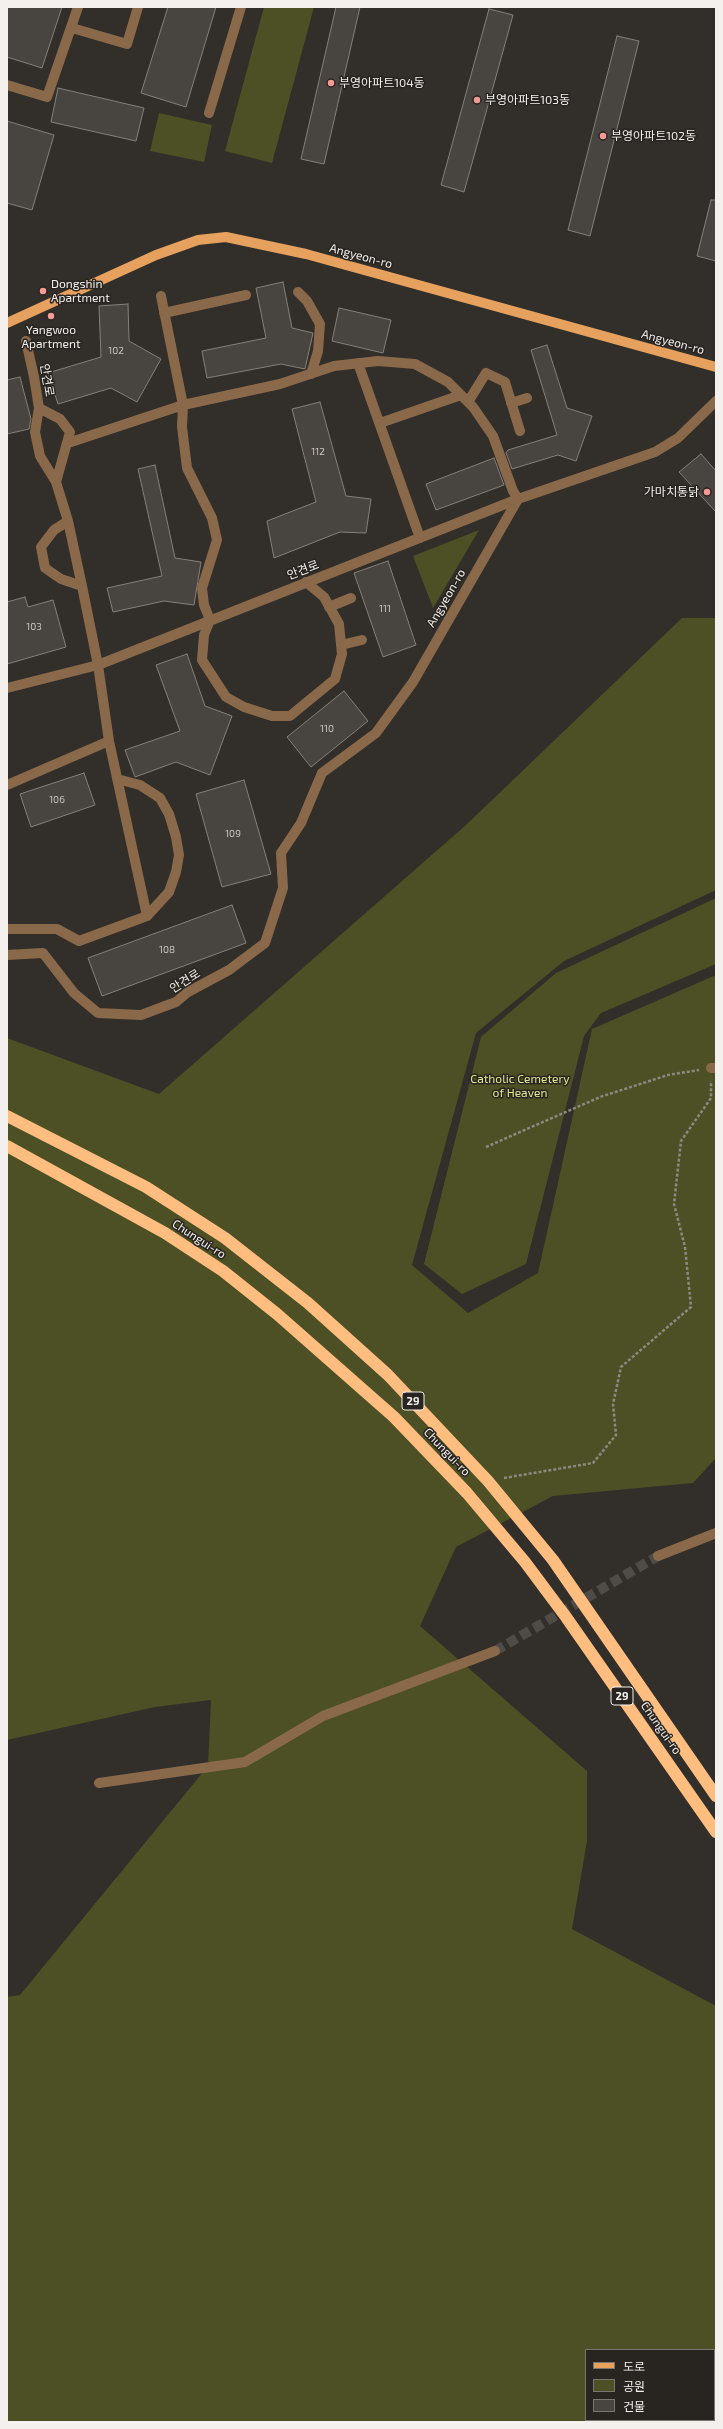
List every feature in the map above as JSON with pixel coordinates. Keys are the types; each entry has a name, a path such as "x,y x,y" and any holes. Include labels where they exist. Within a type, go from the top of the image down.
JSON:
{"highway":[{"name":"Chungui-ro","path":"7,1116 146,1187 225,1238 267,1269 308,1303 382,1370 488,1481 553,1560 716,1796"},
{"name":"Chungui-ro","path":"7,1146 166,1233 224,1271 289,1324 394,1417 467,1493 525,1562 566,1617 716,1832"}],"main road":[{"name":"Angyeon-ro","path":"7,323 156,255 198,240 226,237 306,254 716,367"}],"street":[{"path":"7,86 47,97 78,7"},
{"path":"72,28 127,44 138,7"},
{"path":"209,113 241,7"},
{"path":"298,292 307,301 320,324 318,350 311,374"},
{"path":"164,313 246,295"},
{"path":"160,296 183,405 182,427 187,468 212,518 217,540 202,588 204,605 210,620 204,635 202,660 209,674 226,697 244,707 272,716 290,716 335,679 342,654 339,624 324,597 306,582"},
{"name":"안견로","path":"26,341 34,377 38,408 60,418 70,432 56,482"},
{"path":"68,443 183,405 280,384 334,366 378,361 416,364 448,382 468,402 493,436 513,491 518,499 663,448 685,432 716,401"},
{"path":"358,363 420,538"},
{"path":"468,402 486,373 504,382 520,431"},
{"path":"380,423 461,395"},
{"path":"511,403 527,398"},
{"path":"38,408 35,432 40,456 56,482 68,521 98,664 109,741 147,916"},
{"name":"안견로","path":"7,688 98,664 518,499"},
{"name":"Angyeon-ro","path":"7,955 43,952 74,993 98,1013 141,1015 176,1002 188,992 229,970 265,943 283,888 281,853 301,823 322,773 376,733 413,682 518,499"},
{"path":"68,521 54,530 41,547 45,568 61,579 82,586"},
{"path":"329,606 351,598"},
{"path":"341,645 362,640"},
{"path":"7,785 109,741"},
{"path":"7,929 57,929 78,942 147,916 169,892 179,854 176,837 169,814 160,798 140,785 117,779"},
{"path":"658,1556 716,1533"},
{"path":"99,1783 245,1762 323,1716 495,1651"}],"path":[{"path":"486,1147 600,1097 668,1075 714,1068 711,1098 681,1141 674,1204 684,1247 691,1307 621,1367 613,1404 616,1435 594,1463 488,1481"}],"green space":[{"path":"264,7 314,7 272,163 225,151"},
{"path":"159,113 212,125 204,162 150,151"},
{"path":"479,530 433,608 413,556"},
{"path":"682,618 716,618 716,890 564,961 476,1033 412,1265 468,1313 538,1273 592,1029 716,975 716,1458 693,1483 553,1496 456,1547 420,1626 587,1771 587,1841 572,1929 716,2006 716,2422 7,2422 7,1997 20,1995 208,1766 211,1700 155,1707 7,1740 7,1038 159,1094 466,825"},
{"name":"Catholic Cemetery of Heaven","path":"716,898 716,964 601,1013 584,1036 526,1264 462,1294 424,1264 481,1037 556,973"}],"building":[{"path":"7,7 62,7 42,68 7,57"},
{"path":"168,7 216,7 186,107 141,93"},
{"name":"부영아파트104동","path":"336,7 360,7 324,164 301,159"},
{"name":"부영아파트103동","path":"489,9 513,15 464,192 441,185"},
{"name":"부영아파트102동","path":"617,36 639,41 590,236 568,230"},
{"path":"58,88 144,108 136,141 51,122"},
{"path":"7,121 54,135 32,210 7,203"},
{"path":"711,200 716,200 716,261 697,256"},
{"path":"283,282 292,328 313,333 305,369 281,364 207,378 202,351 266,338 256,288"},
{"path":"128,304 129,341 161,359 137,402 111,388 58,404 48,373 101,357 99,306"},
{"path":"339,308 391,320 383,353 332,341"},
{"path":"547,345 567,408 592,416 576,461 558,455 512,469 506,453 508,450 557,435 531,350"},
{"path":"20,377 31,419 29,429 7,434 7,380"},
{"path":"320,402 346,496 371,499 366,533 340,532 274,558 267,521 316,502 292,409"},
{"name":"가마치통닭","path":"701,454 716,471 716,512 679,472"},
{"path":"494,458 504,485 436,510 426,484"},
{"path":"155,465 175,558 201,562 194,605 164,601 113,612 107,588 162,576 138,469"},
{"path":"388,561 416,645 383,657 354,573"},
{"path":"25,597 28,607 53,600 66,647 7,664 7,602"},
{"path":"187,654 205,706 232,716 210,775 176,762 135,777 125,750 180,731 156,665"},
{"path":"344,691 368,721 311,767 287,737"},
{"path":"84,773 95,805 31,827 20,794"},
{"path":"244,780 271,874 222,887 196,794"},
{"path":"232,905 246,943 102,996 88,958"}],"tunnel":[{"path":"495,1651 658,1556"}],"place":[{"name":"부영아파트104동","path":"331,83"},
{"name":"부영아파트103동","path":"477,100"},
{"name":"부영아파트102동","path":"603,136"},
{"name":"Dongshin Apartment","path":"43,291"},
{"name":"Yangwoo Apartment","path":"51,316"},
{"name":"가마치통닭","path":"707,492"}]}
